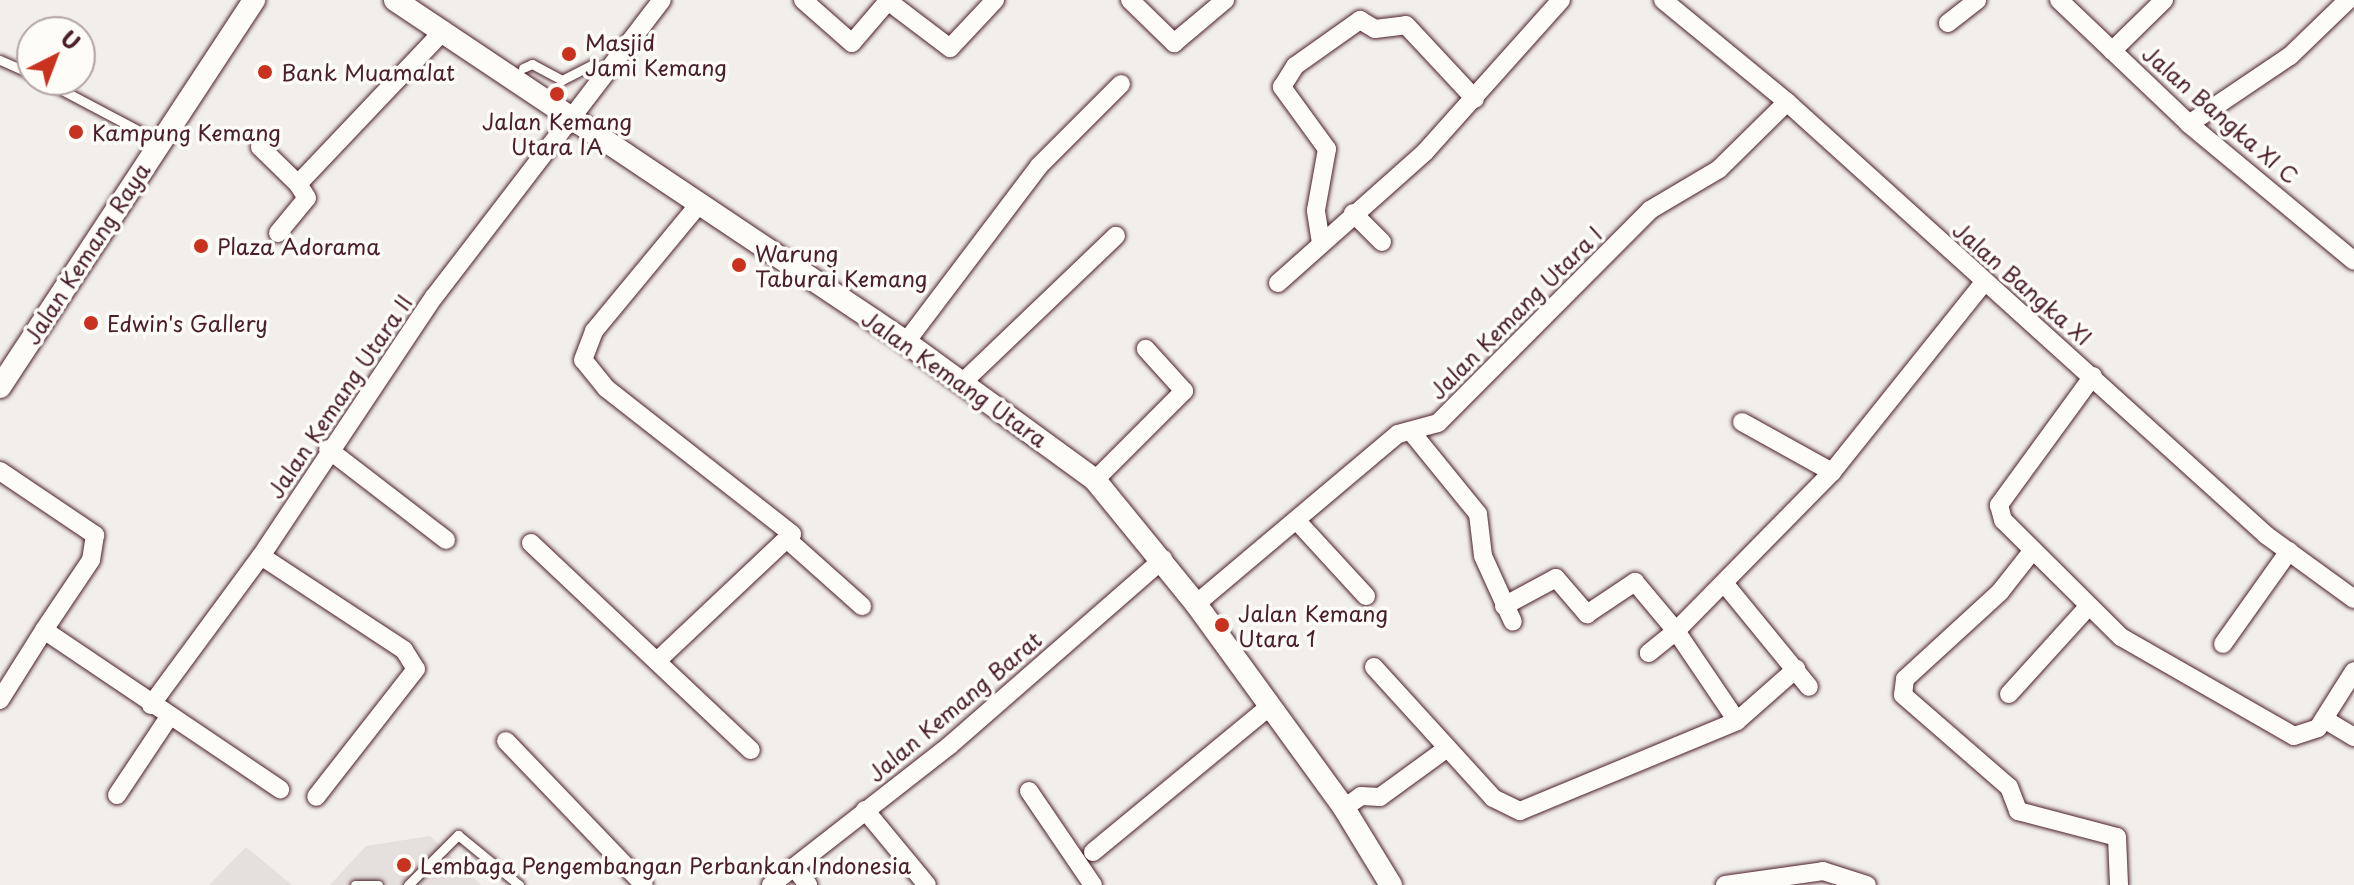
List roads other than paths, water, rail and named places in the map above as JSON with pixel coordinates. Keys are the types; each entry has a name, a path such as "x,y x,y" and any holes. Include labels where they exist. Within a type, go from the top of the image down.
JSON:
{"street":[{"name":"Jalan Kemang Raya","path":"0,386 158,141 254,0"},
{"name":"Jalan Kemang Utara","path":"395,0 906,342 1095,480 1163,559 1196,604 1344,808 1391,885"},
{"name":"Jalan Kemang Utara II","path":"151,705 261,556 328,449 571,116 662,0"},
{"path":"803,0 852,43 888,1 950,48 995,0"},
{"path":"1130,0 1174,43 1225,0"},
{"path":"1278,283 1475,99 1561,0"},
{"name":"Jalan Bangka XI","path":"1663,0 1787,102 1984,282 2289,551 2354,599"},
{"path":"1948,23 1977,0"},
{"name":"Jalan Bangka XI C","path":"2059,0 2189,124 2351,254"},
{"path":"2112,51 2164,0"},
{"path":"2189,124 2290,56 2348,0"},
{"path":"1321,243 1316,210 1327,149 1282,87 1295,66 1360,20 1376,29 1406,25 1475,99"},
{"path":"298,184 444,30"},
{"path":"906,342 1039,166 1121,84"},
{"name":"Jalan Kemang Utara I","path":"1196,604 1398,434 1413,434 1438,423 1507,358 1650,210 1730,160 1787,102"},
{"path":"260,147 298,184 307,198 278,233"},
{"path":"700,203 594,331 583,360 606,388 788,529 789,541 862,606"},
{"path":"1353,213 1382,242"},
{"path":"962,383 1116,236"},
{"path":"1649,653 1676,631 1832,472 1984,282"},
{"path":"1095,480 1184,391 1146,349"},
{"path":"2093,376 1999,505 2003,520 2088,607 2156,662 2294,736 2311,736 2354,671"},
{"path":"1742,422 1832,472"},
{"path":"1413,434 1478,514 1483,556 1508,614 1556,578 1584,615 1635,582 1676,631 1737,721"},
{"path":"328,449 446,540"},
{"path":"0,471 95,535 91,560 0,700"},
{"path":"1297,521 1366,596"},
{"path":"657,661 789,541"},
{"path":"531,543 751,750"},
{"path":"2033,550 2000,592 1905,679 1903,695 2009,787 2018,811 2117,837 2119,885"},
{"path":"2223,644 2289,551"},
{"path":"261,556 404,650 416,669 316,797"},
{"name":"Jalan Kemang Barat","path":"771,885 865,810 1163,559"},
{"path":"1724,583 1809,687"},
{"path":"2009,694 2088,607"},
{"path":"44,630 151,705 280,789"},
{"path":"1374,667 1493,798 1520,811 1737,721 1796,669"},
{"path":"1093,852 1269,707"},
{"path":"117,795 169,717"},
{"path":"2324,719 2354,737"},
{"path":"506,741 644,885"},
{"path":"1344,808 1361,796 1380,797 1446,749"},
{"path":"1029,791 1093,885"},
{"path":"865,810 927,885"},
{"path":"794,867 808,885"},
{"path":"1725,885 1823,871 1867,885"}],"lane":[{"path":"523,68 532,64 562,80 592,65 605,71"},
{"path":"73,96 158,141"},
{"path":"408,885 458,835 519,885"},
{"path":"355,885 378,885"}],"place":[{"name":"Masjid Jami Kemang","path":"569,54"},
{"name":"Bank Muamalat","path":"265,72"},
{"name":"Jalan Kemang Utara IA","path":"557,94"},
{"name":"Kampung Kemang","path":"76,132"},
{"name":"Plaza Adorama","path":"201,246"},
{"name":"Warung Taburai Kemang","path":"739,265"},
{"name":"Edwin's Gallery","path":"91,323"},
{"name":"Jalan Kemang Utara 1","path":"1222,625"},
{"name":"Lembaga Pengembangan Perbankan Indonesia","path":"404,865"}]}
